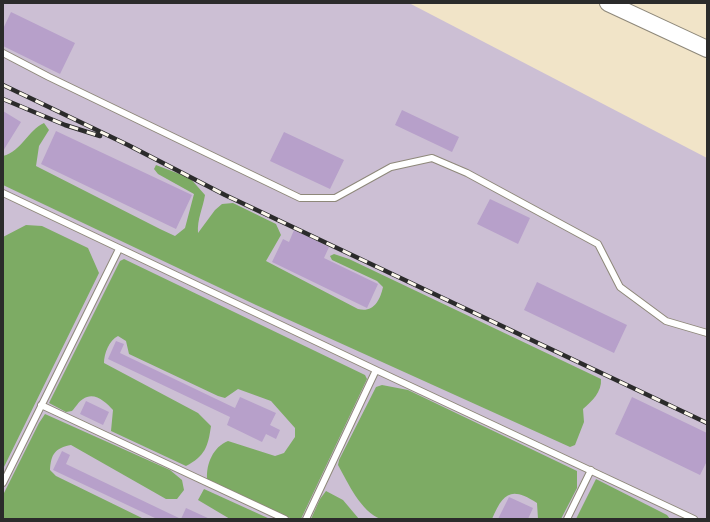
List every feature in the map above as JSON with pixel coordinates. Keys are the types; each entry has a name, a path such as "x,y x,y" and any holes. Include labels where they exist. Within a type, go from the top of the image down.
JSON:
{"street":[{"path":"608,3 707,49"}],"lane":[{"path":"3,53 49,77 300,198 335,198 391,167 432,158 467,173 598,244 620,287 666,322 707,333"},
{"path":"3,194 694,519"},
{"path":"3,483 120,249"},
{"path":"306,519 376,370"},
{"path":"41,405 285,519"},
{"path":"567,519 591,470"}],"shaded area":[{"path":"3,3 409,3 707,158 707,519 3,519"}],"green space":[{"path":"44,123 49,130 39,146 36,166 175,236 185,228 194,194 158,174 154,169 156,165 190,178 205,195 199,218 198,233 215,210 222,204 233,203 276,224 281,235 266,261 358,309 368,309 375,305 380,297 383,287 377,281 332,260 330,256 334,254 349,259 601,379 598,392 583,409 584,422 575,445 570,447 256,305 3,185 3,156 15,150 38,126"},
{"path":"26,225 42,226 88,248 99,273 3,469 3,237"},
{"path":"124,259 365,375 367,379 301,519 292,519 207,479 209,462 214,452 218,447 228,441 275,456 284,453 295,437 295,428 271,401 238,389 225,398 218,396 129,354 126,341 118,336 112,341 108,348 104,363 198,413 211,426 207,445 198,458 186,466 111,431 113,410 100,398 91,396 87,397 83,399 72,411 66,412 49,403 120,261"},
{"path":"382,385 408,390 577,471 577,488 561,519 538,519 537,503 521,495 514,494 504,498 492,519 381,519 367,510 361,504 338,465 339,460 376,387"},
{"path":"45,414 170,470 182,480 184,490 177,499 166,499 71,445 61,448 55,453 51,460 50,470 56,476 144,519 3,519 3,495"},
{"path":"596,479 667,515 670,519 576,519"},
{"path":"204,489 270,519 230,519 198,500"},
{"path":"326,491 343,500 359,519 311,519 320,499"}],"building":[{"path":"11,12 75,43 60,74 3,46 3,29"},
{"path":"402,110 459,137 452,152 395,125"},
{"path":"3,111 21,122 3,151"},
{"path":"56,131 192,195 176,229 41,164"},
{"path":"284,132 344,160 330,189 270,161"},
{"path":"490,199 530,218 518,244 477,224"},
{"path":"294,230 329,247 324,258 378,284 367,308 272,262 283,239 289,242"},
{"path":"537,282 627,325 614,353 524,310"},
{"path":"116,341 124,344 120,353 235,408 240,397 276,413 270,425 280,430 276,439 266,434 262,442 227,425 230,417 108,359"},
{"path":"632,397 707,433 707,461 700,475 615,434"},
{"path":"86,401 109,412 103,425 80,414"},
{"path":"62,451 70,455 66,464 181,519 157,519 53,470"},
{"path":"509,497 533,508 528,519 498,519"},
{"path":"186,508 210,519 181,519"}],"railway":[{"path":"3,85 128,145 225,195 707,423"},
{"path":"3,99 65,125 100,136"}]}
